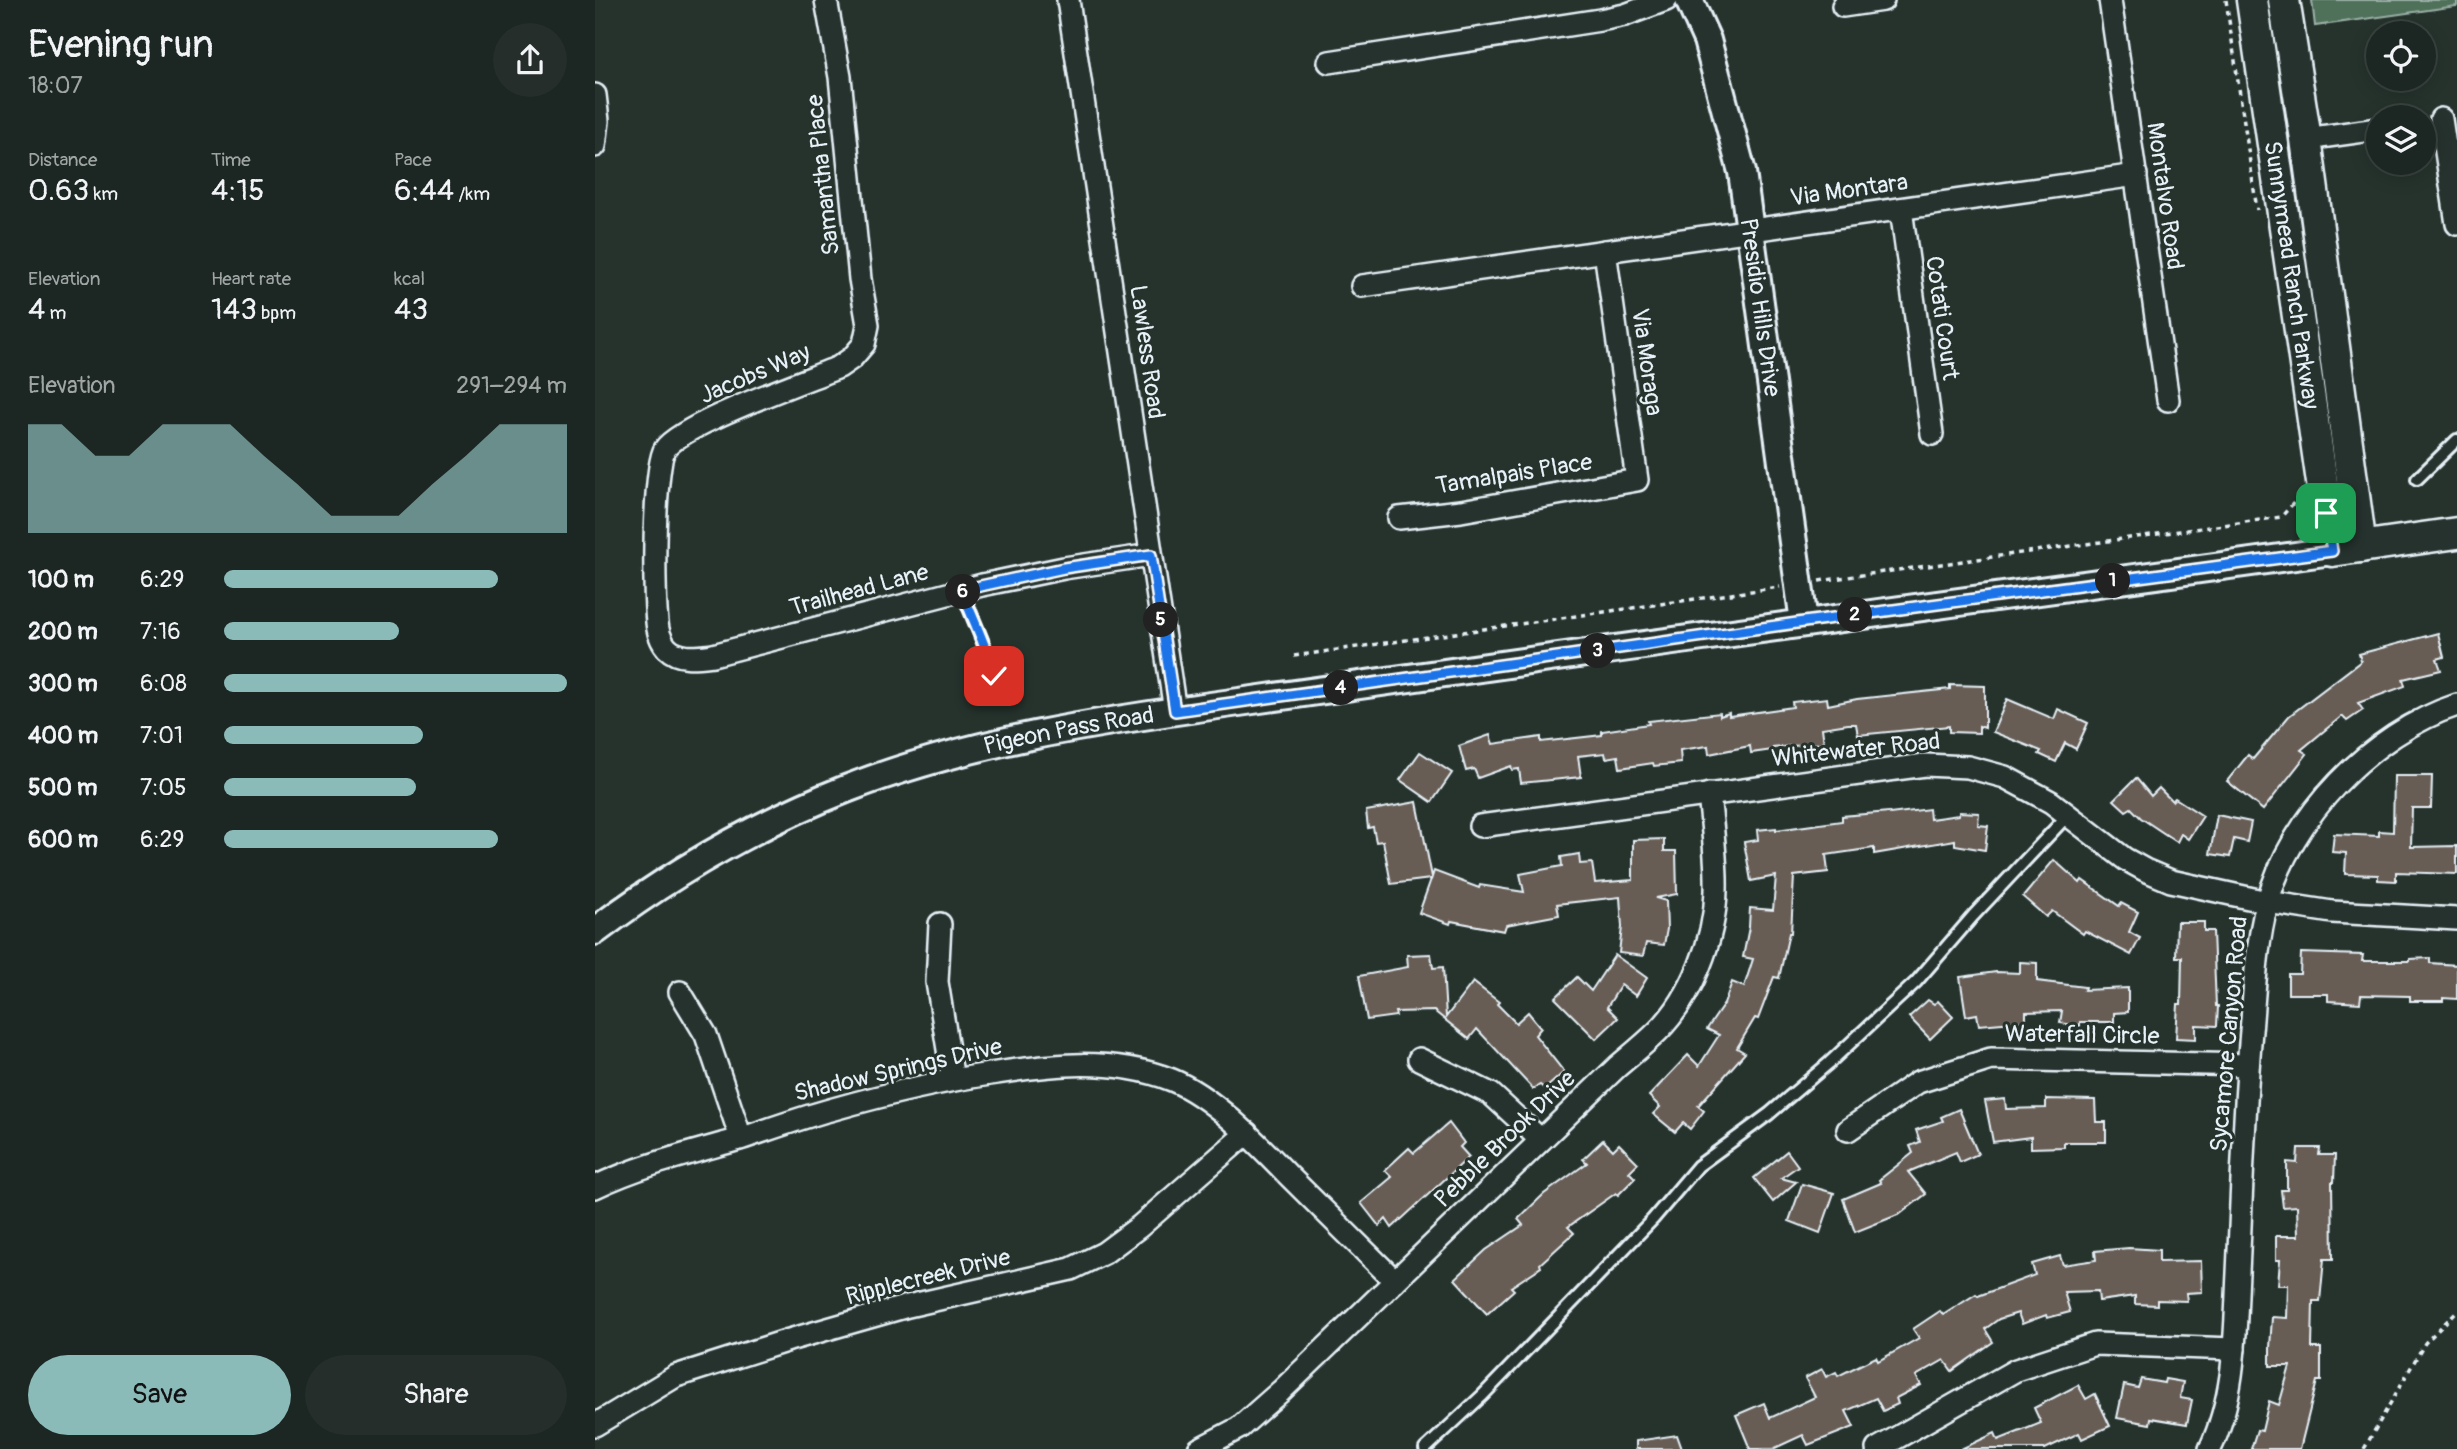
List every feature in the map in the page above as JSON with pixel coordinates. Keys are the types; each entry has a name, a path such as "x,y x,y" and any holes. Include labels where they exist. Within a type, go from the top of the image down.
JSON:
{"main road":[{"name":"Sunnymead Ranch Parkway","path":"2252,0 2332,551"},
{"path":"2266,0 2282,112 2289,133 2306,139"},
{"name":"Sunnymead Ranch Parkway","path":"2284,0 2306,139 2361,547"},
{"name":"Pigeon Pass Road","path":"2332,551 2457,533"}],"street":[{"name":"Samantha Place","path":"826,0 840,77 860,279 868,325 864,344"},
{"name":"Lawless Road","path":"1068,0 1175,711"},
{"path":"1329,62 1600,20 1625,15 1666,0"},
{"name":"Presidio Hills Drive","path":"1689,0 1707,40 1742,172 1804,622"},
{"path":"1843,6 1883,0"},
{"name":"Montalvo Road","path":"2110,0 2168,400"},
{"path":"595,95 598,121 595,146"},
{"path":"2441,119 2457,224"},
{"path":"2306,139 2366,131"},
{"name":"Via Montara","path":"1362,286 2136,175"},
{"name":"Cotati Court","path":"1901,209 1932,434"},
{"name":"Via Moraga","path":"1605,251 1637,480"},
{"name":"Jacobs Way","path":"666,648 658,632 655,590 657,499 664,450 677,437 715,418 839,367 852,358 864,344"},
{"name":"Tamalpais Place","path":"1399,518 1461,511 1637,480"},
{"name":"Pigeon Pass Road","path":"595,930 675,875 737,841 846,789 960,753 1052,731 1175,711 1804,622 2332,551"},
{"name":"Trailhead Lane","path":"666,648 679,656 713,655 962,590 1064,568 1151,555"},
{"name":"Sycamore Canyon Road","path":"2210,1449 2223,1416 2234,1349 2248,1065 2258,943 2267,902 2284,863 2319,803 2350,771 2395,736 2457,705"},
{"name":"Whitewater Road","path":"1480,826 1925,765 1943,765 1984,770 2033,790 2108,847 2145,870 2171,881 2267,902 2332,912 2457,919"},
{"name":"Pebble Brook Drive","path":"1199,1449 1239,1428 1281,1391 1659,1030 1686,995 1703,954 1714,914 1715,866 1709,794"},
{"path":"940,925 937,982 953,1080"},
{"path":"680,992 706,1035 741,1138"},
{"path":"1419,1059 1491,1094 1541,1140"},
{"name":"Waterfall Circle","path":"1848,1130 1918,1082 1991,1059 2248,1065"},
{"name":"Shadow Springs Drive","path":"595,1188 618,1176 663,1160 829,1110 953,1080 1031,1067 1084,1063 1138,1070 1174,1081 1192,1091 1247,1133 1395,1281"},
{"name":"Ripplecreek Drive","path":"595,1426 676,1376 908,1306 1071,1269 1104,1253 1139,1227 1247,1133"},
{"path":"1878,1449 2016,1370 2095,1344 2234,1349"}],"lane":[{"path":"2417,478 2457,440"},
{"path":"962,590 972,620 989,655 994,676"},
{"path":"1425,1449 1483,1395 1606,1268 1698,1166 1789,1097 1916,982 1973,916 2068,815"}],"path":[{"path":"2226,0 2259,221"},
{"path":"1293,656 2281,517 2299,497 2297,484"},
{"path":"2364,1449 2425,1343 2457,1311"}],"green space":[{"path":"2312,0 2457,0 2457,6 2315,26"}],"building":[{"path":"2438,633 2444,657 2437,659 2441,670 2403,679 2405,686 2358,703 2363,710 2347,721 2342,716 2301,750 2307,754 2263,810 2227,781 2248,755 2253,759 2289,716 2361,661 2359,654"},
{"path":"1950,685 1985,686 1985,728 1979,726 1979,733 1949,732 1949,726 1858,735 1856,724 1848,724 1822,728 1824,743 1751,753 1750,746 1709,754 1708,746 1680,750 1681,763 1654,766 1653,763 1620,768 1618,756 1606,758 1605,753 1578,756 1581,777 1521,783 1519,769 1512,770 1511,766 1478,778 1474,769 1466,771 1459,746 1490,735 1493,744 1541,737 1541,742 1602,735 1602,731 1649,724 1648,721 1720,713 1720,716 1729,713 1729,716 1793,707 1792,702 1827,698 1828,705 1857,699 1950,689"},
{"path":"2007,699 2054,719 2058,709 2088,723 2076,749 2065,743 2056,762 2039,754 2041,751 1993,732"},
{"path":"1420,752 1452,773 1432,802 1400,780"},
{"path":"2394,776 2432,776 2431,808 2412,808 2411,847 2457,846 2457,874 2396,872 2396,881 2378,880 2378,875 2345,874 2346,853 2332,852 2334,834 2379,836 2379,831 2393,832"},
{"path":"2136,778 2151,796 2159,788 2172,801 2175,798 2203,816 2188,839 2181,834 2177,842 2131,808 2126,811 2114,800"},
{"path":"1417,802 1432,877 1434,871 1479,888 1480,885 1524,892 1520,874 1562,866 1561,857 1579,854 1580,864 1592,863 1595,883 1633,880 1633,840 1664,839 1664,851 1676,851 1677,894 1656,898 1666,901 1667,929 1664,945 1646,943 1643,956 1619,953 1622,927 1620,897 1557,904 1559,915 1506,925 1504,931 1451,921 1450,924 1419,913 1431,879 1391,884 1383,841 1376,842 1373,827 1368,828 1366,811"},
{"path":"1929,809 1930,819 1959,815 1959,812 1979,813 1978,825 1988,826 1985,850 1955,845 1955,840 1874,854 1874,848 1826,855 1828,872 1794,876 1791,933 1779,978 1774,977 1758,1019 1755,1018 1737,1048 1745,1053 1698,1106 1704,1111 1690,1129 1683,1123 1675,1132 1653,1114 1660,1107 1649,1096 1688,1055 1699,1066 1719,1035 1707,1029 1724,1004 1732,982 1744,987 1753,959 1743,957 1750,908 1773,910 1776,876 1751,881 1744,842 1758,840 1757,830 1842,821 1842,816"},
{"path":"2217,815 2251,822 2247,842 2234,839 2230,857 2210,854"},
{"path":"2054,860 2080,883 2082,880 2119,906 2121,903 2138,912 2129,932 2140,938 2131,955 2085,931 2083,934 2052,911 2046,917 2023,897"},
{"path":"2177,922 2204,922 2204,931 2213,931 2217,1026 2196,1025 2196,1039 2176,1038 2178,1004 2181,1004 2182,957 2176,957"},
{"path":"2301,953 2363,955 2362,961 2410,961 2430,958 2430,963 2457,965 2457,999 2410,1001 2410,996 2361,995 2360,1003 2328,1001 2328,994 2288,994 2288,974 2300,974"},
{"path":"1431,954 1433,968 1443,967 1446,1017 1473,982 1499,1002 1497,1004 1516,1023 1528,1012 1541,1028 1535,1035 1564,1072 1545,1089 1540,1085 1533,1089 1477,1029 1469,1039 1434,1011 1395,1012 1396,1016 1367,1020 1359,976 1408,967 1407,955"},
{"path":"1615,955 1647,978 1636,996 1621,985 1607,1007 1618,1018 1596,1039 1555,998 1577,977 1591,991"},
{"path":"2020,962 2037,963 2037,981 2085,987 2084,990 2128,988 2128,1012 2114,1013 2114,1022 2080,1022 2080,1026 2060,1023 2062,1011 2026,1012 2026,1021 1979,1025 1977,1014 1966,1016 1960,977 1996,972 2020,973"},
{"path":"1928,1000 1934,1004 1938,1001 1953,1017 1930,1039 1909,1017"},
{"path":"2005,1099 2006,1109 2046,1108 2046,1099 2095,1100 2096,1122 2106,1122 2106,1142 2064,1142 2064,1147 2031,1148 2031,1137 1993,1142 1985,1101"},
{"path":"1959,1109 1978,1154 1960,1162 1956,1152 1908,1172 1926,1194 1900,1214 1855,1232 1843,1199 1881,1183 1879,1180 1913,1153 1910,1146 1920,1142 1916,1130 1943,1121 1941,1117"},
{"path":"1449,1123 1464,1143 1460,1147 1469,1157 1392,1228 1386,1219 1379,1226 1361,1203 1392,1177 1385,1170 1409,1148 1414,1153"},
{"path":"1603,1140 1613,1150 1619,1144 1638,1163 1629,1172 1635,1178 1618,1195 1616,1193 1568,1227 1574,1233 1540,1264 1541,1267 1511,1287 1514,1290 1487,1314 1455,1279 1486,1250 1523,1225 1518,1219 1544,1194 1587,1163 1583,1159"},
{"path":"2298,1148 2320,1148 2319,1155 2335,1155 2332,1182 2333,1259 2324,1259 2320,1301 2313,1301 2312,1348 2321,1348 2321,1381 2317,1381 2300,1449 2251,1449 2257,1430 2262,1431 2269,1401 2279,1405 2290,1366 2270,1366 2270,1348 2272,1317 2287,1318 2288,1285 2278,1285 2280,1260 2276,1260 2276,1236 2298,1236 2297,1206 2283,1207 2281,1190 2287,1190 2287,1162 2297,1163"},
{"path":"1787,1151 1798,1166 1781,1178 1796,1182 1773,1202 1754,1178"},
{"path":"1802,1184 1834,1193 1820,1233 1789,1221"},
{"path":"2129,1248 2159,1250 2159,1262 2201,1261 2202,1292 2186,1293 2187,1301 2157,1300 2157,1305 2135,1304 2135,1296 2099,1301 2098,1291 2064,1292 2070,1312 2047,1318 2046,1315 2022,1324 2018,1313 1999,1319 1985,1329 1993,1342 1952,1371 1944,1360 1916,1376 1921,1385 1896,1398 1898,1404 1883,1411 1876,1398 1846,1411 1854,1427 1808,1445 1803,1435 1773,1449 1750,1449 1736,1415 1764,1403 1770,1418 1815,1397 1805,1378 1822,1369 1826,1377 1836,1372 1838,1376 1876,1357 1878,1361 1919,1338 1913,1329 1940,1311 1943,1315 1976,1294 1978,1296 2035,1275 2032,1264 2060,1256 2063,1265 2096,1260 2095,1251"},
{"path":"2141,1379 2164,1383 2165,1379 2183,1382 2180,1398 2192,1400 2187,1424 2151,1418 2150,1424 2117,1418 2124,1385 2138,1388"},
{"path":"2078,1385 2086,1399 2095,1394 2110,1426 2082,1439 2079,1433 2045,1449 1961,1449 1995,1433 1998,1440 2041,1423 2034,1408"},
{"path":"1677,1435 1682,1449 1636,1449 1636,1441"}],"route":[{"path":"994,676 989,655 972,620 962,590 1064,568 1151,555 1175,711 2332,551 2326,513"}]}
